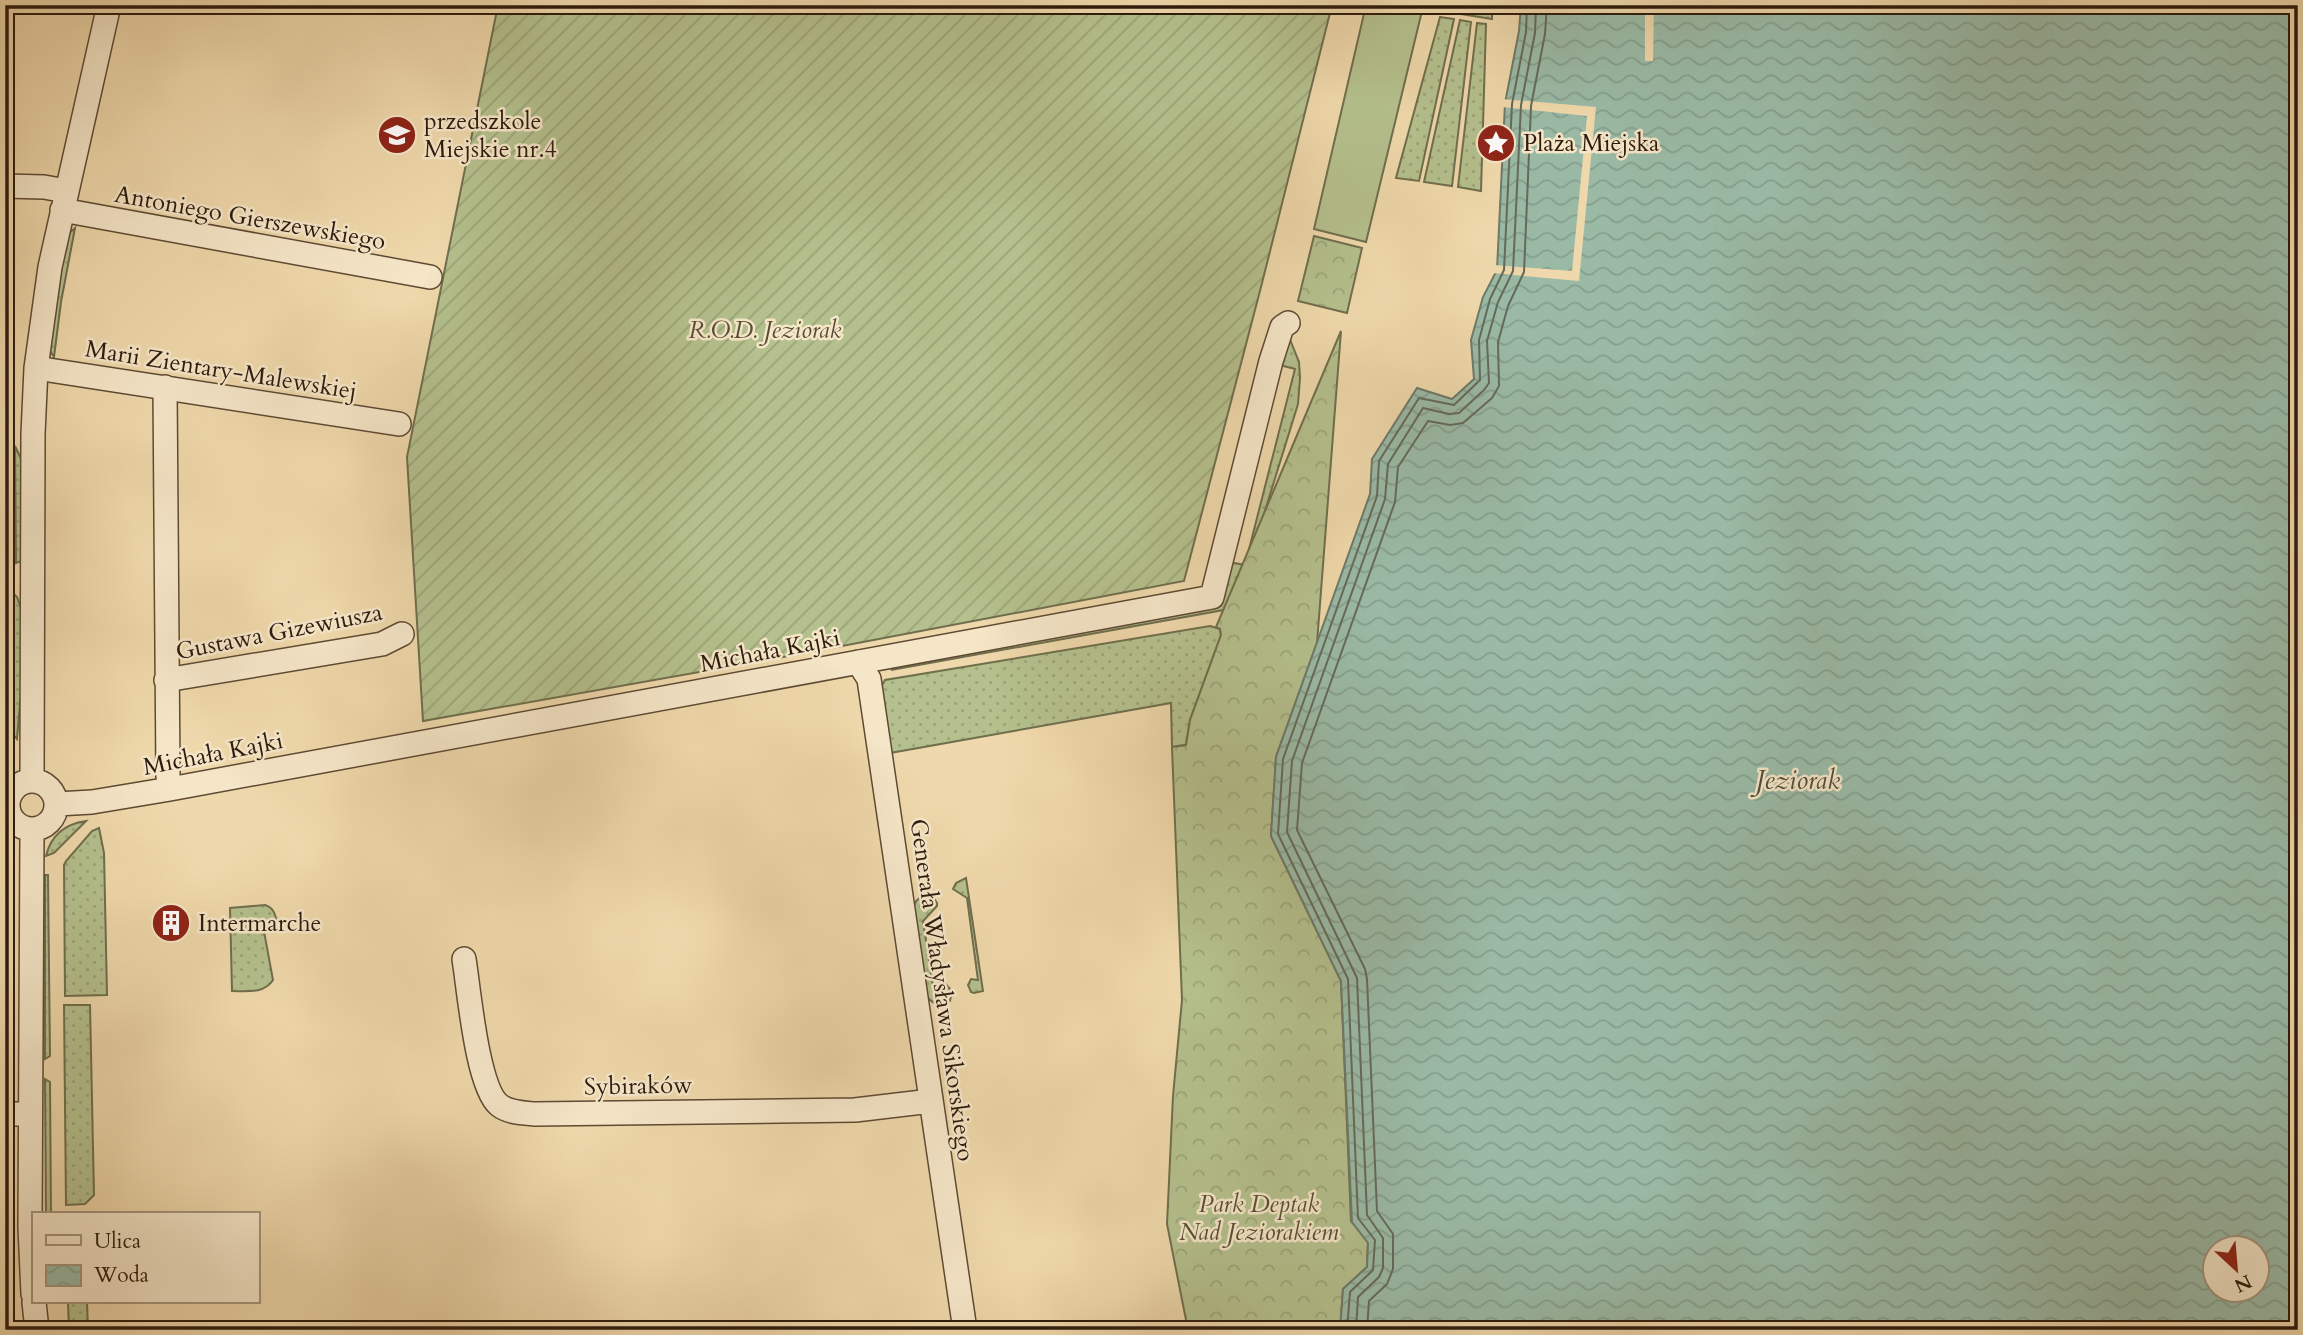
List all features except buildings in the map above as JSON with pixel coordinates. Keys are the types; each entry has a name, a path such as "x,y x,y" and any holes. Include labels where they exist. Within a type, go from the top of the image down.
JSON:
{"street":[{"path":"32,781 33,448 36,368 45,297 64,201 108,5"},
{"name":"Antoniego Gierszewskiego","path":"5,186 44,187 64,201 430,276"},
{"name":"Michała Kajki","path":"57,804 92,802 170,789 1212,597 1271,361 1282,327 1288,323"},
{"name":"Marii Zientary-Malewskiej","path":"36,368 399,424"},
{"path":"165,387 166,680 170,789"},
{"name":"Gustawa Gizewiusza","path":"166,680 382,645 402,634"},
{"name":"Generała Władysława Sikorskiego","path":"858,662 869,679 965,1330"},
{"path":"32,781 49,788 55,795 57,804 50,823 32,830 15,823 8,808 12,792 17,786 32,781"},
{"path":"32,830 32,1272"},
{"name":"Sybiraków","path":"464,959 483,1073 489,1091 499,1105 513,1112 535,1114 855,1110 931,1101"},
{"path":"5,1114 30,1114"},
{"path":"34,1304 37,1330"}],"green space":[{"name":"R.O.D. Jeziorak","path":"498,5 1332,5 1184,581 800,654 423,721 407,457"},
{"path":"1366,5 1395,5 1422,11 1366,242 1314,229"},
{"path":"1429,5 1492,5 1492,19 1429,9"},
{"path":"1440,17 1454,19 1419,181 1396,178"},
{"path":"1460,20 1471,22 1452,186 1424,182"},
{"path":"1477,23 1486,24 1481,191 1458,187"},
{"path":"75,228 54,357 50,351 55,299 68,234"},
{"path":"1314,236 1362,248 1347,313 1298,301"},
{"name":"Park Deptak Nad Jeziorakiem","path":"1341,331 1317,643 1276,757 1271,836 1341,981 1351,1221 1368,1242 1367,1267 1343,1289 1340,1330 1188,1330 1167,1224 1173,1096 1182,1000 1172,747 1186,745 1190,720 1221,635 1220,629 1216,627"},
{"path":"1289,337 1299,362 1298,404 1255,543 1229,609 891,670 904,662 1194,608 1230,562 1245,565 1295,369 1276,364"},
{"path":"15,446 23,463 23,556 21,561 16,563"},
{"path":"11,591 17,597 21,608 22,681 17,739 13,734"},
{"path":"1210,626 1220,629 1221,635 1190,720 1186,745 1172,747 1171,703 890,753 881,687 885,680"},
{"path":"86,821 54,853 46,856 55,836 65,828"},
{"path":"99,828 104,853 107,995 65,996 64,865 92,831"},
{"path":"45,875 48,875 50,1056 45,1059"},
{"path":"966,878 983,991 974,993 968,985 971,979 978,980 967,898 953,889 956,883"},
{"path":"923,895 932,895 937,903 923,921 933,986 943,981 952,991 950,1001 942,1004 933,1002 925,995 913,908"},
{"path":"265,905 275,914 277,922 263,926 273,980 260,990 232,991 230,908"},
{"path":"64,1005 90,1005 94,1195 85,1204 66,1205"},
{"path":"45,1079 50,1082 51,1212 46,1212"},
{"path":"68,1304 87,1304 88,1330 69,1330"}],"water":[{"name":"Jeziorak","path":"1521,5 2298,5 2298,1330 1340,1330 1343,1289 1367,1267 1368,1243 1352,1222 1341,981 1271,836 1276,757 1370,494 1372,459 1417,388 1452,399 1474,379 1471,340 1483,297 1497,270 1505,103 1519,31"}],"pier":[{"path":"1645,5 1654,5 1653,61 1645,61"},
{"path":"1502,99 1596,107 1579,281 1492,273 1494,265 1572,271 1587,116 1502,107"}],"place":[{"name":"przedszkole Miejskie nr.4","path":"397,135"},
{"name":"Plaża Miejska","path":"1496,143"},
{"name":"Intermarche","path":"171,923"}]}
